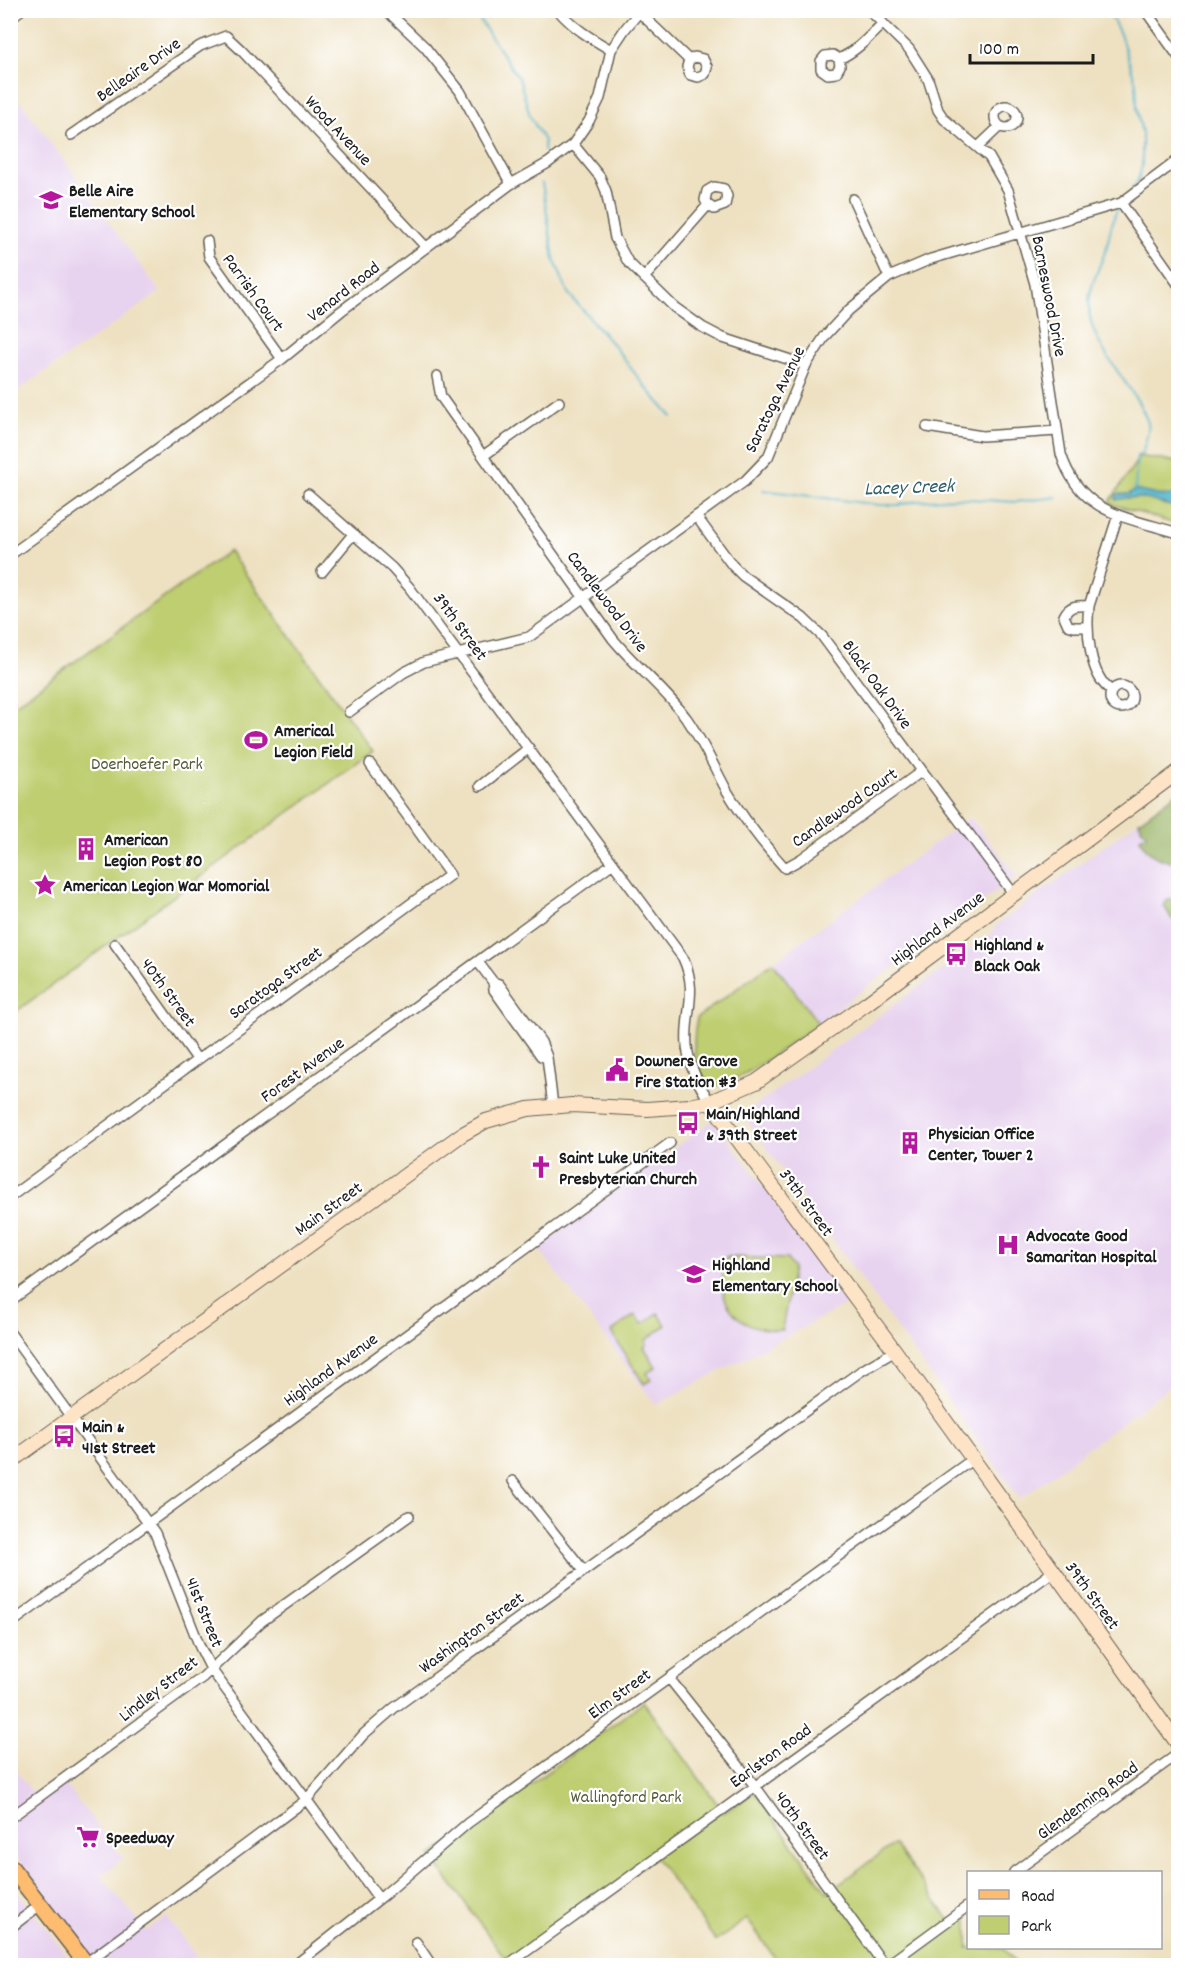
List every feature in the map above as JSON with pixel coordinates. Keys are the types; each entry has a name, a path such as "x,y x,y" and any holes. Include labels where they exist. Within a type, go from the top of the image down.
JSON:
{"main road":[{"name":"Highland Avenue","path":"710,1102 742,1089 780,1066 1179,772"},
{"name":"Main Street","path":"10,1462 461,1135 486,1121 553,1106 666,1109 710,1102"},
{"name":"39th Street","path":"710,1102 895,1351 1179,1744"},
{"path":"10,1866 87,1964"}],"street":[{"path":"10,18 21,10"},
{"path":"386,10 425,47 460,91 471,107 511,184"},
{"path":"558,10 583,34 611,50"},
{"name":"Barneswood Drive","path":"869,10 916,58 928,79 938,110 944,119 978,147 1002,176 1021,231 1035,284 1057,431 1066,468 1078,489 1091,501 1118,515 1179,533"},
{"path":"1146,10 1179,56"},
{"path":"640,11 689,60"},
{"name":"Venard Road","path":"10,555 282,359 341,311 511,184 548,163 573,144 589,122 600,98 611,50 640,11"},
{"path":"839,59 857,48 883,23"},
{"name":"Belleaire Drive","path":"71,135 200,46 226,36"},
{"name":"Wood Avenue","path":"226,36 426,248"},
{"path":"978,147 1000,126"},
{"path":"573,144 600,177 606,191 615,238 628,262 674,307 711,332 731,342 806,365"},
{"name":"Saratoga Avenue","path":"349,712 415,666 429,660 529,637 745,481 768,457 806,365 825,336 842,316 889,277 932,259 1121,203 1179,160"},
{"path":"853,199 889,277"},
{"path":"1121,203 1179,284"},
{"path":"644,278 708,205"},
{"name":"Parrish Court","path":"207,242 209,257 282,359"},
{"name":"Candlewood Drive","path":"437,376 441,397 628,657 669,697 687,719 729,794 774,857 785,868"},
{"path":"483,456 559,402"},
{"path":"927,427 982,436 1057,431"},
{"name":"39th Street","path":"308,494 400,576 530,748 673,945 688,970 691,996 687,1047 698,1082 710,1102"},
{"path":"1112,691 1102,682 1094,663 1088,627 1089,606 1118,515"},
{"name":"Black Oak Drive","path":"696,516 732,565 743,576 803,618 822,636 1013,893"},
{"path":"322,572 353,534"},
{"path":"1088,627 1068,625 1064,616 1069,608 1074,606 1089,606"},
{"path":"480,786 530,748"},
{"name":"Saratoga Street","path":"10,1197 450,875 370,764"},
{"name":"Candlewood Court","path":"785,868 801,859 922,771"},
{"name":"Forest Avenue","path":"10,1300 613,863"},
{"name":"40th Street","path":"115,944 197,1059"},
{"path":"478,962 493,982 499,984 541,1042 547,1058 553,1106"},
{"name":"Highland Avenue","path":"10,1624 670,1143"},
{"name":"41st Street","path":"10,1333 149,1524 159,1541 200,1647 211,1669 380,1899"},
{"name":"Washington Street","path":"87,1964 306,1800 364,1734 384,1715 861,1371 895,1351"},
{"name":"Elm Street","path":"294,1965 380,1899 468,1823 973,1459"},
{"path":"513,1481 584,1571"},
{"name":"Lindley Street","path":"10,1818 211,1669 262,1622 409,1516"},
{"name":"Earlston Road","path":"506,1965 1054,1571"},
{"name":"40th Street","path":"669,1678 755,1786 886,1965"},
{"name":"Glendenning Road","path":"1015,1871 1179,1754"},
{"path":"10,1928 40,1905"},
{"path":"886,1965 967,1907"},
{"path":"416,1942 432,1965"}],"shaded area":[{"name":"Belle Aire Elementary School","path":"20,101 160,292 11,395 10,108"},
{"name":"Advocate Good Samaritan Hospital","path":"1178,792 1178,1380 1020,1499 743,1115 991,934 995,926"},
{"path":"970,817 1017,876 818,1023 773,962"},
{"name":"Highland Elementary School","path":"713,1120 851,1302 656,1405 537,1247"},
{"path":"10,1763 34,1795 59,1777 123,1858 101,1876 147,1931 166,1916 197,1956 185,1965 98,1965 11,1850"},
{"path":"10,1883 38,1918 74,1965 11,1965"}],"green space":[{"path":"1137,456 1178,462 1178,525 1109,503 1138,459"},
{"name":"Doerhoefer Park","path":"229,551 373,751 11,1015 10,708"},
{"path":"1178,792 1178,864 1161,859 1147,850 1140,839 1147,833 1142,829 1139,821"},
{"path":"1178,896 1178,923 1171,918 1164,906 1166,901"},
{"path":"773,962 818,1023 749,1071 734,1079 710,1085 700,1070 695,1053 694,1035 697,1018"},
{"path":"726,1257 787,1259 793,1268 782,1330 752,1325 740,1319 732,1310 725,1300 722,1287 722,1273"},
{"path":"658,1313 666,1325 645,1341 647,1344 644,1347 656,1367 647,1373 651,1380 644,1384 611,1332 635,1315 643,1324"},
{"name":"Wallingford Park","path":"644,1702 724,1813 754,1792 827,1892 894,1844 953,1925 967,1915 967,1949 1005,1949 1017,1965 780,1965 747,1919 716,1941 655,1857 508,1962 431,1856"}],"water":[{"path":"1135,490 1157,495 1178,496 1178,507 1142,498 1116,500 1116,494 1128,494"}],"waterway":[{"name":"Lacey Creek","path":"473,10 520,81 530,116 544,141 544,151"},
{"path":"1108,10 1120,34 1136,83 1137,108 1142,134 1142,166 1132,190"},
{"name":"Lacey Creek","path":"542,183 554,259 568,293 672,417"},
{"path":"1118,208 1092,285 1089,305 1096,336 1142,408 1148,423 1148,434 1142,454 1137,456 1135,490"},
{"name":"Lacey Creek","path":"763,490 880,505 955,498 1016,502 1057,497"}],"place":[{"name":"Belle Aire Elementary School","path":"51,200"},
{"name":"Americal Legion Field","path":"256,740"},
{"name":"American Legion Post 80","path":"86,849"},
{"name":"American Legion War Momorial","path":"45,885"},
{"name":"Highland & Black Oak","path":"956,954"},
{"name":"Downers Grove Fire Station #3","path":"617,1070"},
{"name":"Main/Highland & 39th Street","path":"688,1123"},
{"name":"Physician Office Center, Tower 2","path":"910,1143"},
{"name":"Saint Luke United Presbyterian Church","path":"541,1167"},
{"name":"Advocate Good Samaritan Hospital","path":"1008,1245"},
{"name":"Highland Elementary School","path":"694,1274"},
{"name":"Main & 41st Street","path":"64,1436"},
{"name":"Speedway","path":"88,1837"}]}
